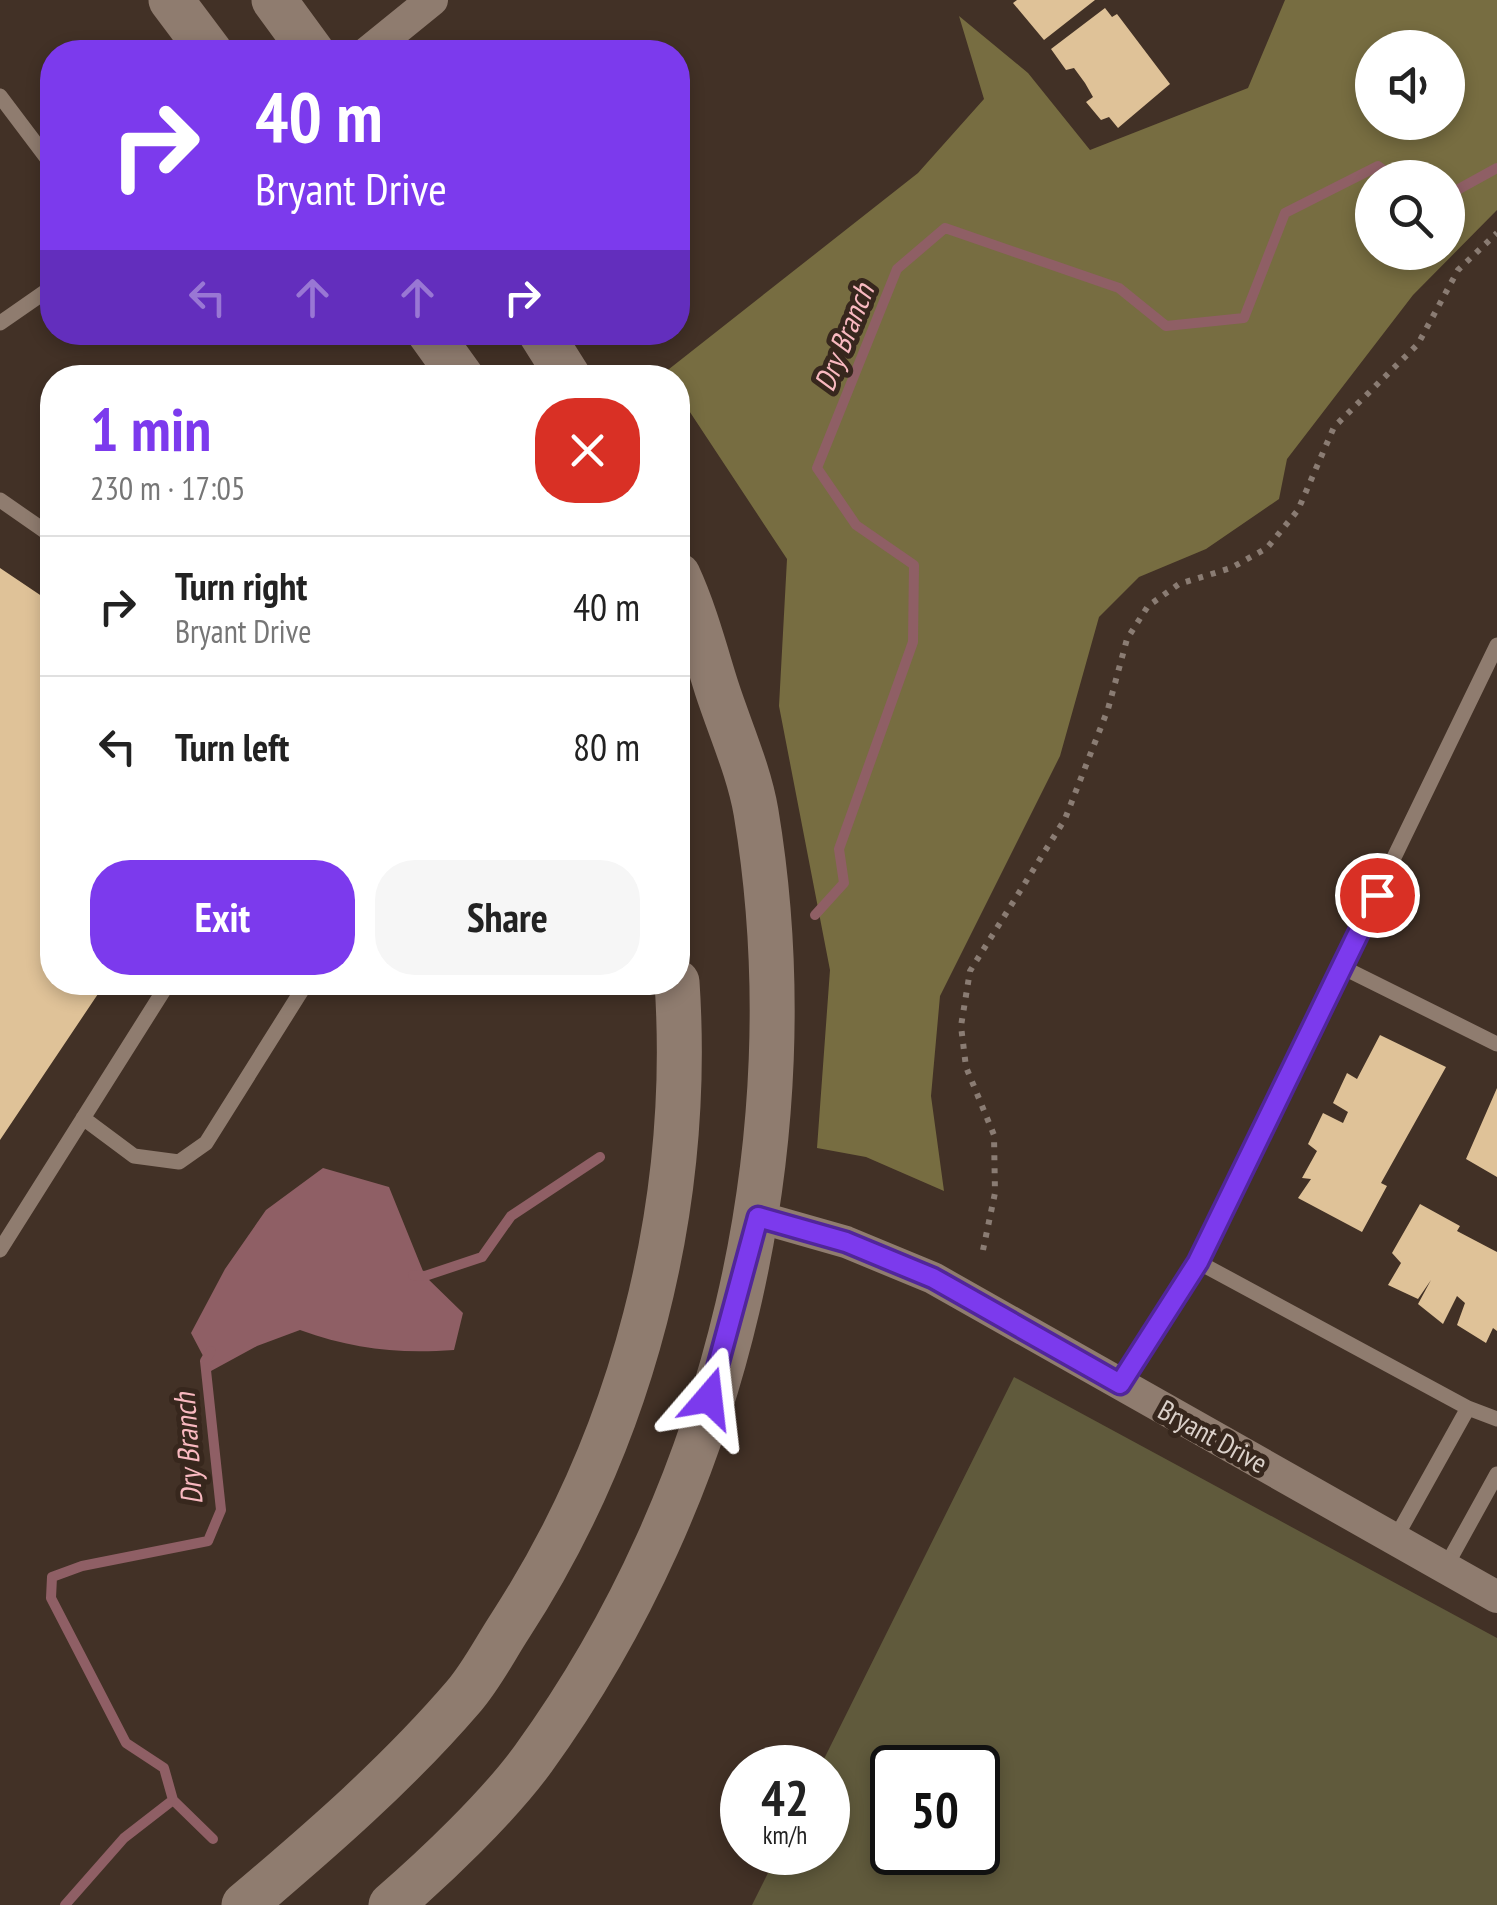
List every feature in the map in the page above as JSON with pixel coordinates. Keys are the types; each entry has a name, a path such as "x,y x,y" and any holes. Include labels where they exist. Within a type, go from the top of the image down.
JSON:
{"main road":[{"path":"171,0 201,40"},
{"path":"274,0 303,40"},
{"path":"390,1905 531,1762 612,1637 688,1471 758,1217 772,1105 772,956 756,808 690,611"},
{"path":"246,1905 353,1813 467,1693 548,1569 623,1403 672,1201 681,1044 678,995"}],"street":[{"path":"383,40 432,0"},
{"name":"Bryant Drive","path":"758,1217 846,1242 933,1278 1497,1597"}],"lane":[{"path":"0,96 40,149"},
{"path":"0,323 40,295"},
{"path":"0,500 40,528"},
{"path":"1120,1384 1198,1262 1497,645"},
{"path":"1342,966 1497,1044"},
{"path":"0,1250 161,995"},
{"path":"83,1118 134,1156 179,1162 206,1142 299,995"},
{"path":"1198,1262 1468,1408 1497,1419"},
{"path":"1395,1539 1468,1408"},
{"path":"1446,1568 1497,1474"}],"path":[{"path":"983,1250 995,1193 994,1135 966,1067 961,1026 970,970 1066,819 1108,709 1127,639 1148,606 1179,584 1231,568 1267,548 1298,510 1334,427 1418,344 1458,270 1497,234"}],"shaded area":[{"path":"1285,0 1497,0 1497,210 1465,242 1465,160 1355,160 1355,270 1438,270 1413,295 1287,459 1279,499 1206,549 1139,577 1099,617 1060,756 940,996 931,1096 944,1191 866,1157 817,1148 830,970 779,706 787,559 690,412 690,365 674,365 918,173 984,99 959,16 1028,73 1090,150 1248,88"},
{"path":"323,1168 389,1187 425,1276 463,1313 454,1350 376,1349 300,1330 257,1346 211,1371 191,1333 225,1269 266,1210"},
{"path":"1014,1377 1497,1638 1497,1905 752,1905 767,1875 850,1875 850,1745 831,1745"}],"building":[{"path":"1095,0 1044,40 1013,3"},
{"path":"1105,8 1112,17 1117,14 1170,84 1118,128 1109,117 1101,120 1086,102 1093,97 1085,83 1074,68 1066,70 1051,49"},
{"path":"0,568 40,595 40,995 97,995 0,1140"},
{"path":"1380,1035 1446,1067 1381,1183 1387,1186 1362,1232 1298,1198 1311,1179 1302,1178 1317,1151 1308,1144 1323,1113 1343,1123 1348,1112 1333,1103 1347,1073 1357,1079"},
{"path":"1497,1088 1497,1177 1466,1159"},
{"path":"1420,1204 1460,1226 1457,1231 1497,1252 1497,1331 1493,1328 1486,1343 1457,1325 1465,1303 1457,1296 1443,1324 1418,1304 1431,1280 1418,1299 1388,1285 1401,1263 1392,1253"}],"waterway":[{"name":"Dry Branch","path":"1465,186 1497,168"},
{"name":"Dry Branch","path":"815,915 844,883 839,849 913,642 914,565 856,525 817,468 897,269 945,228 1119,288 1166,326 1244,318 1285,213 1355,178"},
{"name":"Dry Branch","path":"413,1275 425,1276 482,1257 511,1216 600,1157"},
{"name":"Dry Branch","path":"211,1351 205,1361 221,1510 208,1541 82,1566 52,1577 51,1598 126,1743 164,1768 173,1800 213,1839"},
{"path":"65,1905 124,1838 173,1800"}],"route":[{"path":"709,1398 758,1217 846,1242 933,1278 1120,1384 1198,1262 1377,895"}]}
